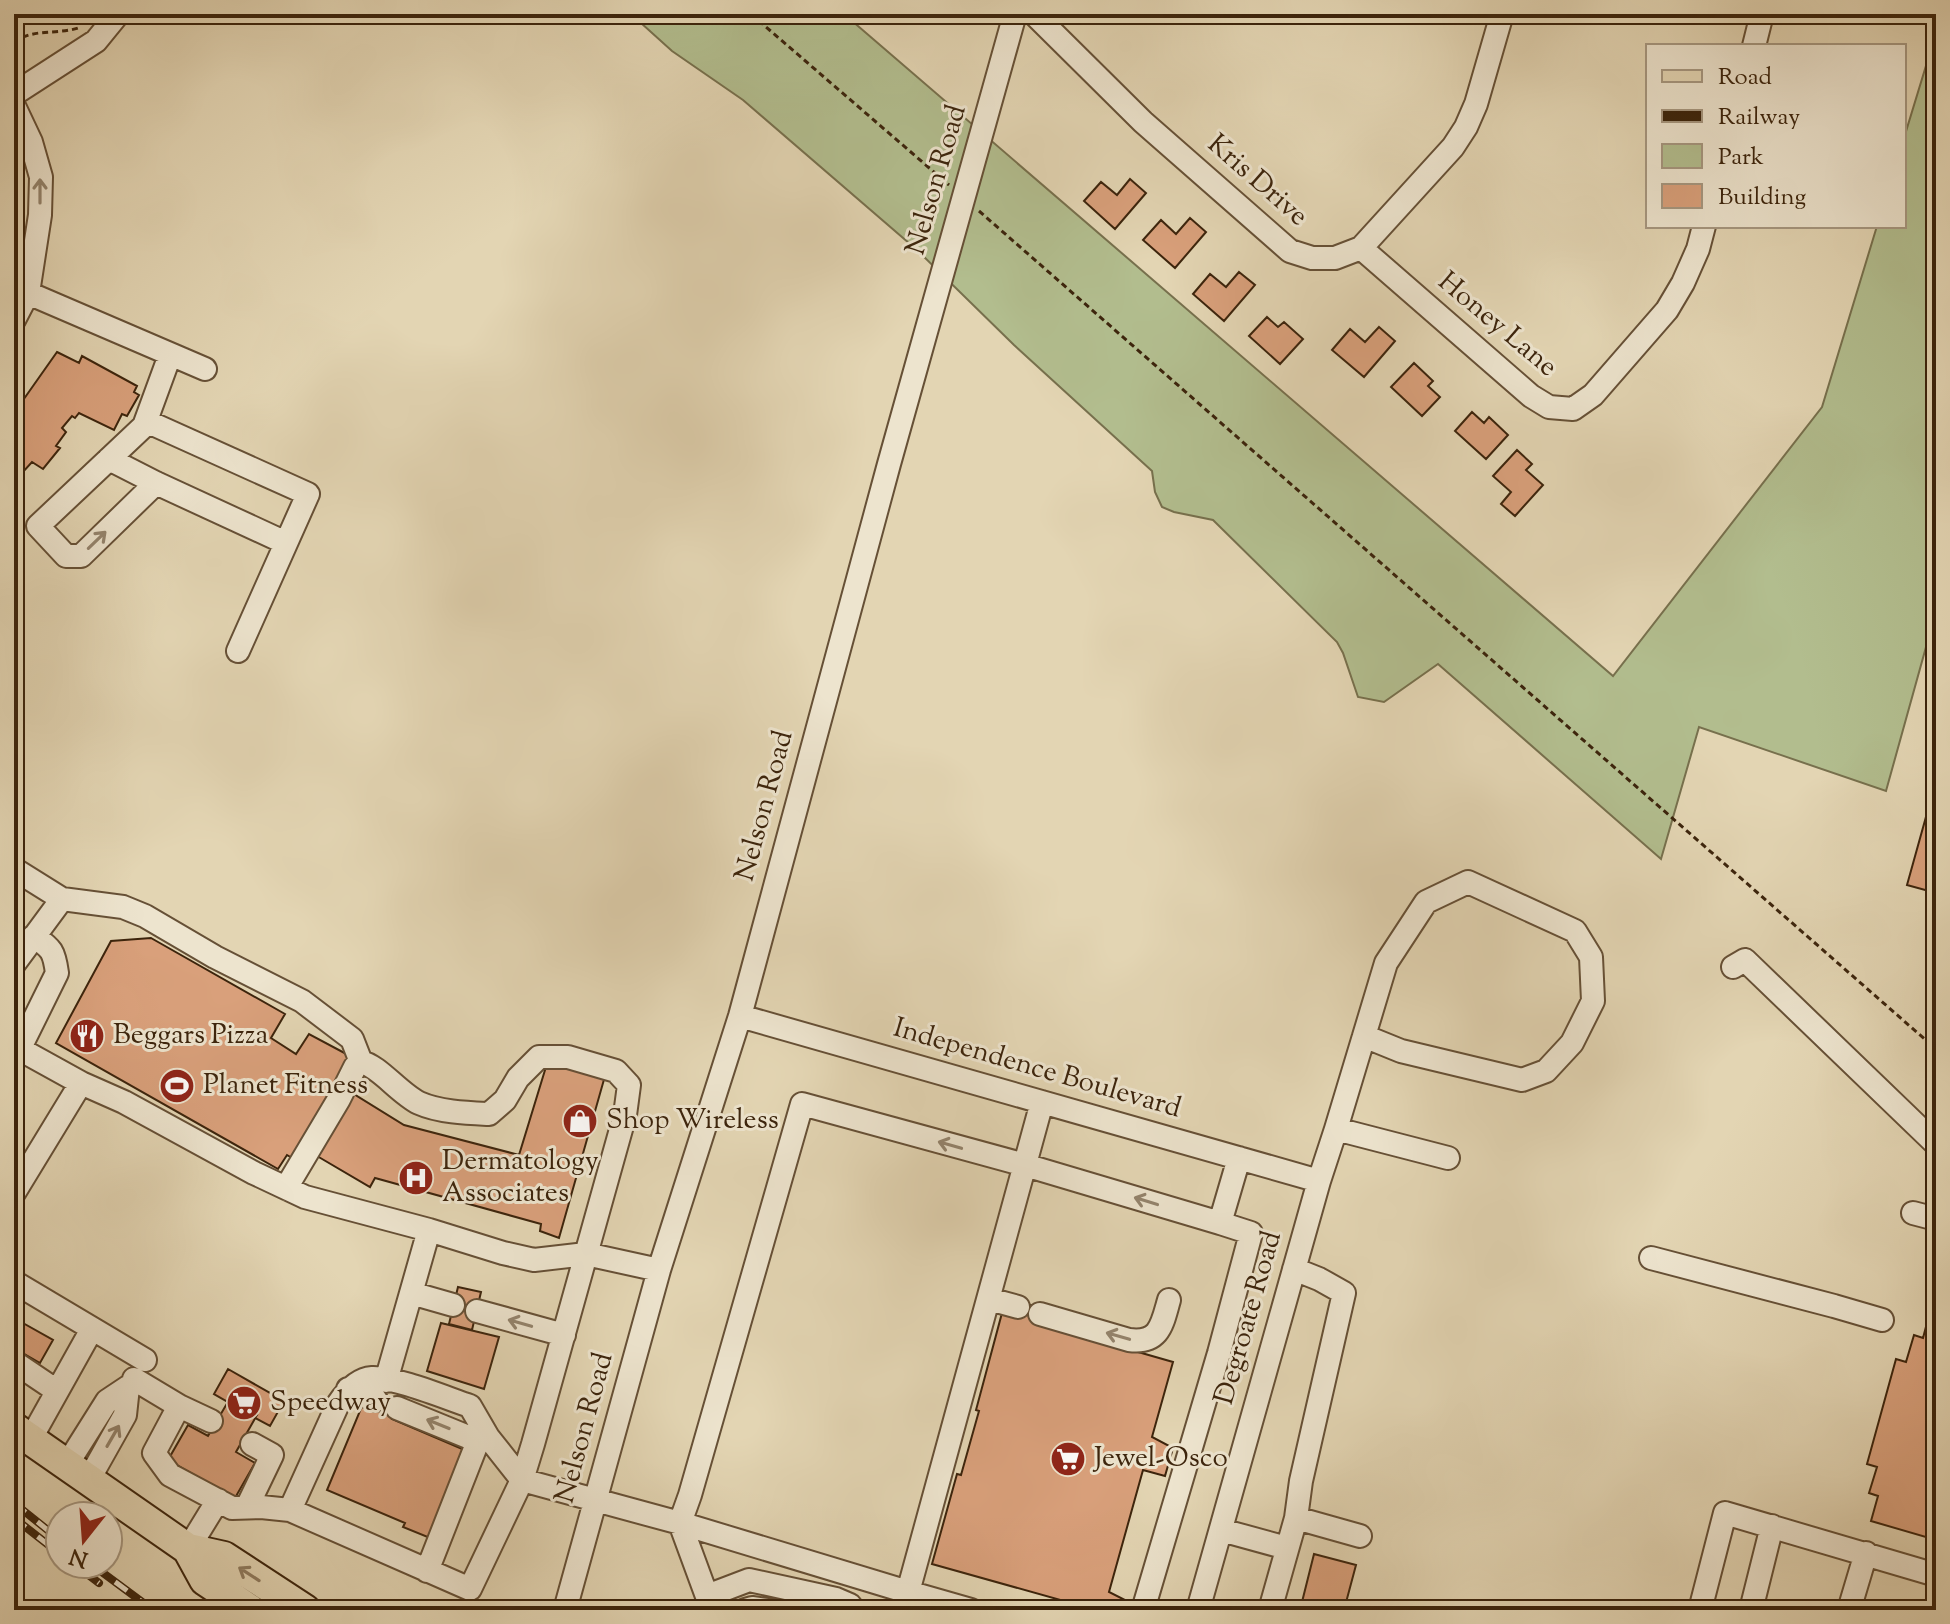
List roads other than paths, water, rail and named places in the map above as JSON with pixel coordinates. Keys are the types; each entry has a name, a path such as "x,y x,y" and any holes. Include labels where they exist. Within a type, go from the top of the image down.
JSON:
{"main road":[{"path":"22,1434 188,1549 224,1557 305,1610"},
{"path":"188,1549 205,1580 250,1610"}],"street":[{"path":"14,94 96,41 118,14"},
{"name":"Nelson Road","path":"565,1610 659,1270 740,1016 889,464 1015,14"},
{"name":"Kris Drive","path":"1034,14 1143,122 1290,251 1312,258 1335,258 1361,248"},
{"path":"1361,248 1453,147 1466,127 1476,104 1502,14"},
{"path":"1754,44 1762,14"},
{"path":"14,106 31,142 41,177 40,215 28,293 14,320"},
{"name":"Honey Lane","path":"1361,248 1531,396 1549,407 1573,409 1593,395 1667,310 1683,283 1703,228"},
{"path":"28,293 205,369"},
{"path":"156,483 81,556 66,556 38,526 144,426 170,355"},
{"path":"146,421 308,494 238,651"},
{"path":"109,459 286,543"},
{"path":"14,869 62,899 123,907 145,916 215,957 302,1001 352,1039 361,1062"},
{"path":"1468,882 1575,931 1591,957 1593,1001 1572,1043 1546,1071 1522,1080 1401,1051 1364,1036 1386,963 1426,902 1468,882"},
{"path":"14,964 62,899"},
{"path":"34,936 50,948 57,973 16,1048 81,1083 124,1102 254,1173 305,1197 534,1260 586,1254 659,1270"},
{"path":"1733,967 1745,960 1936,1144"},
{"name":"Independence Boulevard","path":"740,1016 1319,1181"},
{"name":"Degroate Road","path":"1198,1610 1319,1181 1364,1036"},
{"path":"179,1406 154,1453 170,1475 232,1508 290,1510 470,1589 522,1480 625,1115 629,1085 616,1071 568,1057 539,1057 518,1078 505,1100 489,1114 462,1113 419,1103 368,1063 361,1062 355,1067 286,1188"},
{"path":"14,1193 81,1083"},
{"path":"906,1601 1042,1102"},
{"path":"853,1610 850,1605 836,1599 749,1580 709,1603 680,1523 802,1104 1025,1165 1251,1233 1143,1610"},
{"path":"1336,1129 1448,1158"},
{"path":"1220,1223 1239,1158"},
{"path":"1913,1213 1936,1219"},
{"path":"392,1400 411,1293 429,1230"},
{"path":"1651,1258 1882,1320"},
{"path":"1270,1610 1296,1518 1301,1481 1344,1293 1294,1269"},
{"path":"14,1282 92,1329 179,1406 211,1421"},
{"path":"411,1293 453,1305"},
{"path":"989,1299 1018,1307"},
{"path":"1040,1314 1141,1342 1158,1331 1169,1300"},
{"path":"477,1311 564,1335"},
{"path":"22,1434 57,1391 92,1329"},
{"path":"14,1362 57,1391"},
{"path":"290,1510 338,1404 348,1389 370,1378 392,1400 483,1439"},
{"path":"392,1400 416,1388 470,1406 483,1439 522,1480 680,1523 906,1601 971,1610"},
{"path":"392,1400 416,1388"},
{"path":"427,1571 483,1439"},
{"path":"247,1507 272,1455 252,1444"},
{"path":"188,1549 218,1500"},
{"path":"1700,1610 1725,1513 1936,1575"},
{"path":"1296,1518 1360,1536"},
{"path":"1751,1610 1772,1526"},
{"path":"1221,1530 1287,1548"},
{"path":"1849,1610 1866,1553"},
{"path":"745,1610 767,1610"}],"railway":[{"path":"14,1503 44,1527"},
{"path":"14,1518 44,1541"},
{"path":"95,1580 99,1583"},
{"path":"113,1580 153,1610"}],"place":[{"name":"Beggars Pizza","path":"87,1036"},
{"name":"Planet Fitness","path":"177,1086"},
{"name":"Shop Wireless","path":"580,1121"},
{"name":"Dermatology Associates","path":"416,1178"},
{"name":"Speedway","path":"244,1403"},
{"name":"Jewel-Osco","path":"1068,1459"}]}
